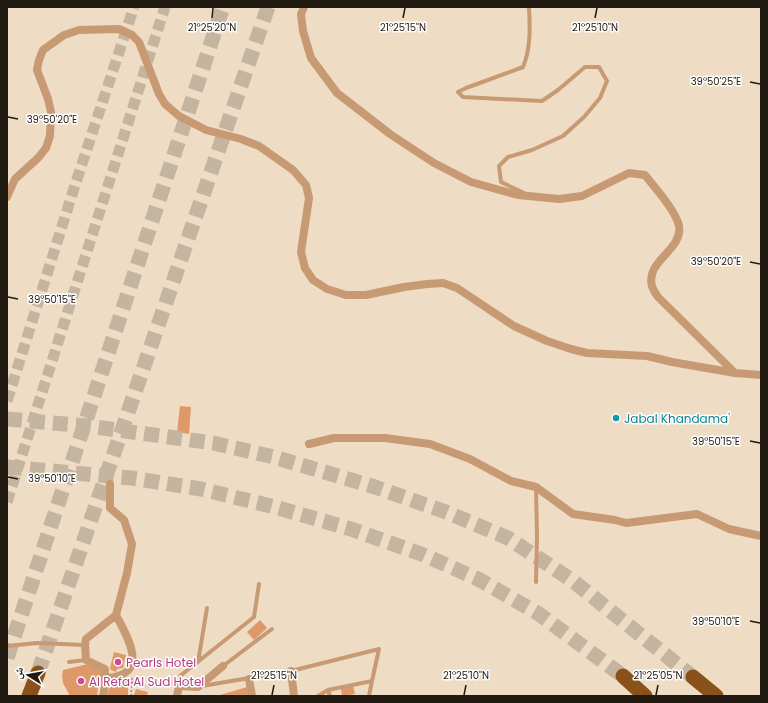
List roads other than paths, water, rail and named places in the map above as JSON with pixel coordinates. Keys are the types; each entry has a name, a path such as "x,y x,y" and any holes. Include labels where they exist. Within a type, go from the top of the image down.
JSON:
{"highway":[{"path":"29,696 38,673"},
{"path":"623,676 646,696"},
{"path":"694,677 716,696"}],"street":[{"path":"304,7 301,14 302,30 311,58 337,93 390,134 434,163 471,182 518,195 559,199 582,196 629,173 645,175 675,216 679,228 677,240 656,266 652,275 652,286 658,297 735,373"},
{"path":"7,196 15,179 38,158 46,148 50,136 51,112 48,99 37,70 43,50 64,35 79,30 119,29 132,35 139,42 159,94 165,104 179,116 206,130 241,139 259,146 293,170 306,184 309,198 301,252 306,268 313,280 327,289 346,295 366,295 404,287 443,283 457,288 514,326 547,341 571,349 587,353 647,356 735,373 761,375"},
{"path":"309,444 334,438 385,438 430,444 470,459 511,481 536,487 573,514 615,520 626,524 697,514 729,529 761,536"},
{"path":"105,686 105,669 86,660 86,639 116,615 127,573 132,544 124,520 110,508 110,484"},
{"path":"103,696 108,678 126,672 131,666 132,652 128,638 116,615"},
{"path":"178,696 179,686 198,687 223,666"},
{"path":"290,671 294,696"},
{"path":"249,679 252,696"}],"lane":[{"path":"529,7 530,37 527,56 523,67 458,92 463,97 542,101 558,90 585,67 599,67 607,81 600,98 584,117 563,136 532,150 508,157 499,166 501,182 530,196"},
{"path":"536,487 536,582"},
{"path":"179,686 180,676 254,617 259,584"},
{"path":"198,662 207,608"},
{"path":"223,666 272,629"},
{"path":"7,646 37,643 85,645"},
{"path":"198,687 290,671 379,650 369,696"},
{"path":"69,662 86,660"},
{"path":"318,696 328,690 372,681"},
{"path":"328,690 330,696"}],"tunnel":[{"path":"7,401 76,182 134,7"},
{"path":"7,502 165,7"},
{"path":"7,658 223,7"},
{"path":"38,673 268,7"},
{"path":"7,419 88,426 213,443 274,457 375,487 446,512 508,538 573,581 693,677"},
{"path":"7,467 131,478 201,489 275,507 351,529 424,555 480,580 539,614 623,676"}],"place":[{"name":"Jabal Khandama'","path":"616,418"},
{"name":"Pearls Hotel","path":"118,662"},
{"name":"Al Refa Al Sud Hotel","path":"81,681"}]}
